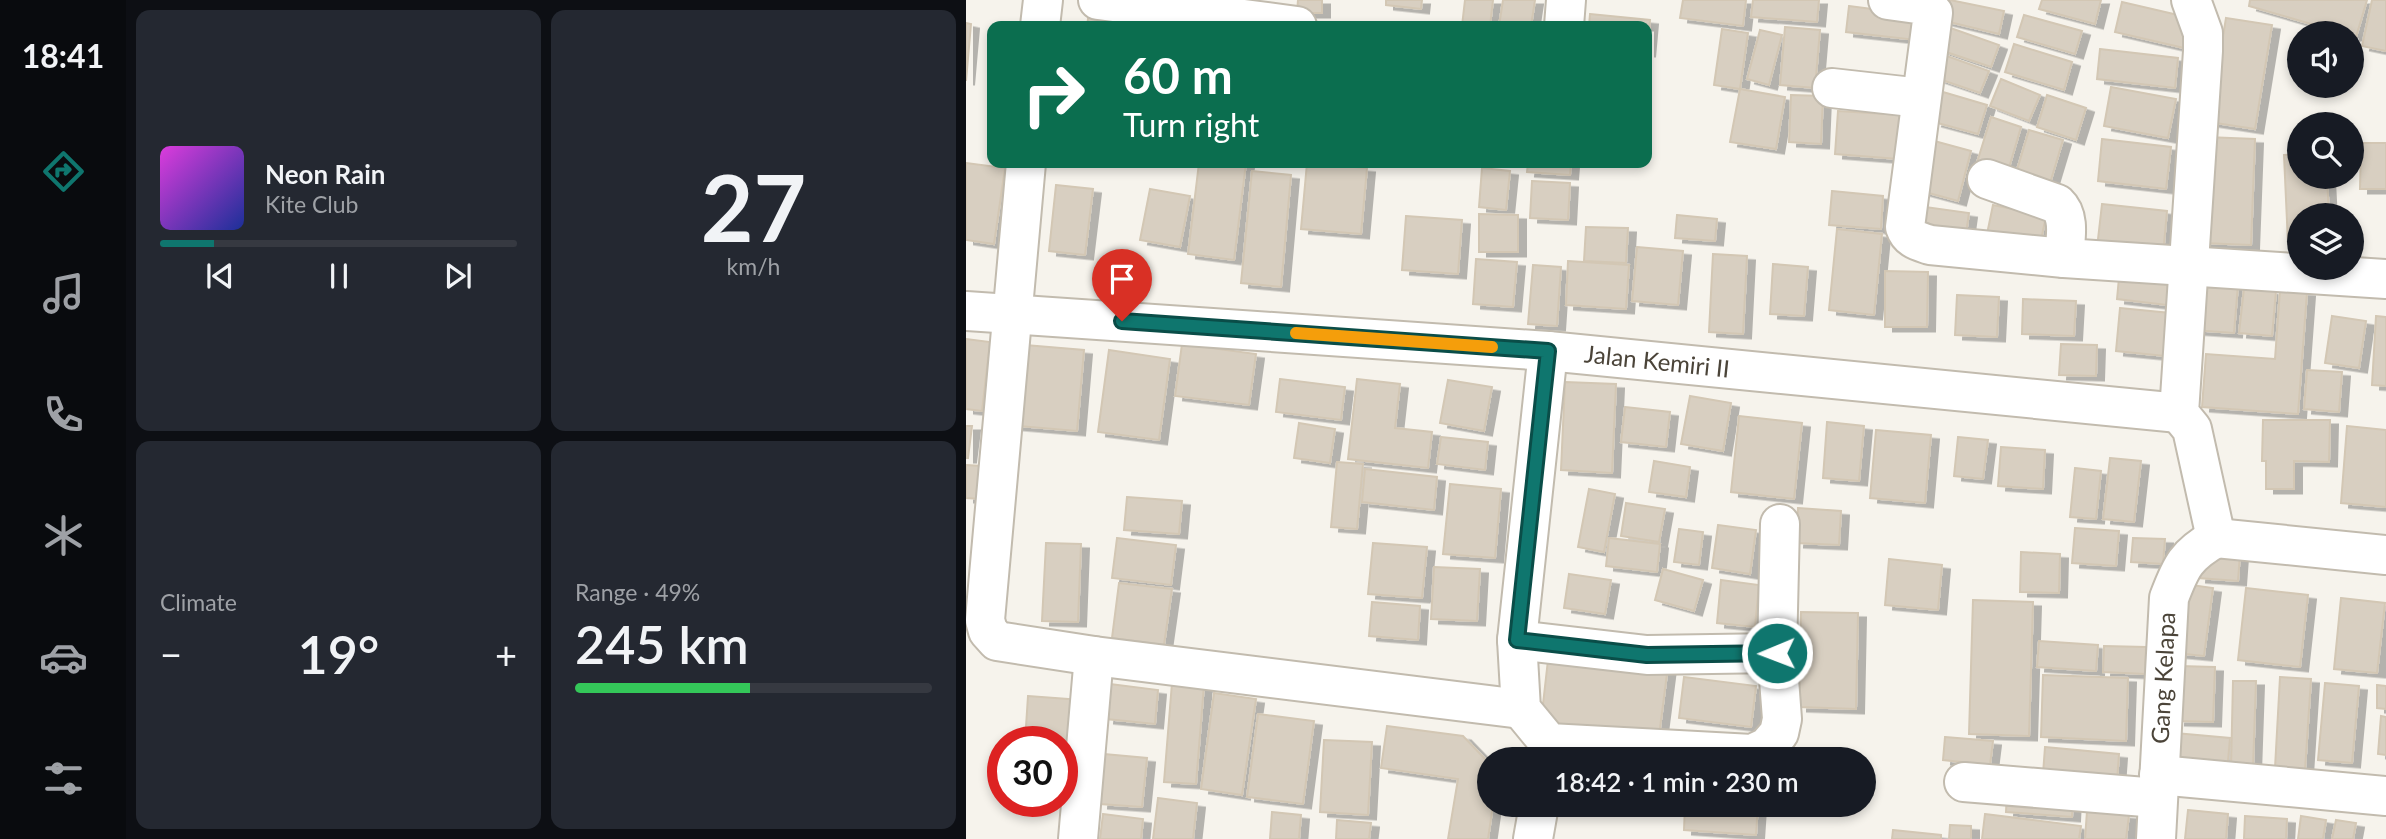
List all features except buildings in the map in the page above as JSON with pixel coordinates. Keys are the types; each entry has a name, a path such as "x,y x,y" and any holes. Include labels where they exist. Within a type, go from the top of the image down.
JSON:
{"street":[{"path":"1040,21 1042,0"},
{"path":"1098,0 1259,21"},
{"path":"1564,21 1566,0"},
{"path":"1888,0 1924,5 1933,13 1905,227 1914,240 1930,245 2064,258 2386,279"},
{"path":"2191,0 2198,13 2203,42 2179,413 2192,429 2217,538 2386,555"},
{"path":"1832,88 1922,98"},
{"path":"1026,168 985,620 988,631 997,641 1094,656 1521,709"},
{"path":"1987,179 2057,204 2062,209 2066,216 2064,258"},
{"name":"Jalan Kemiri II","path":"966,312 1548,351 2179,413"},
{"path":"1545,747 1521,709 1517,640 1548,351"},
{"path":"1767,747 1779,733 1782,719 1777,653 1780,524"},
{"name":"Gang Kelapa","path":"2156,839 2169,598 2179,571 2195,550 2217,538"},
{"path":"1517,640 1647,655 1777,653"},
{"path":"1078,839 1094,656"},
{"path":"1964,782 2386,796"},
{"path":"1533,839 1537,817"}],"slow traffic":[{"path":"1296,333 1492,347"}],"route":[{"path":"1122,321 1548,351 1517,640 1647,655 1777,653"}]}
